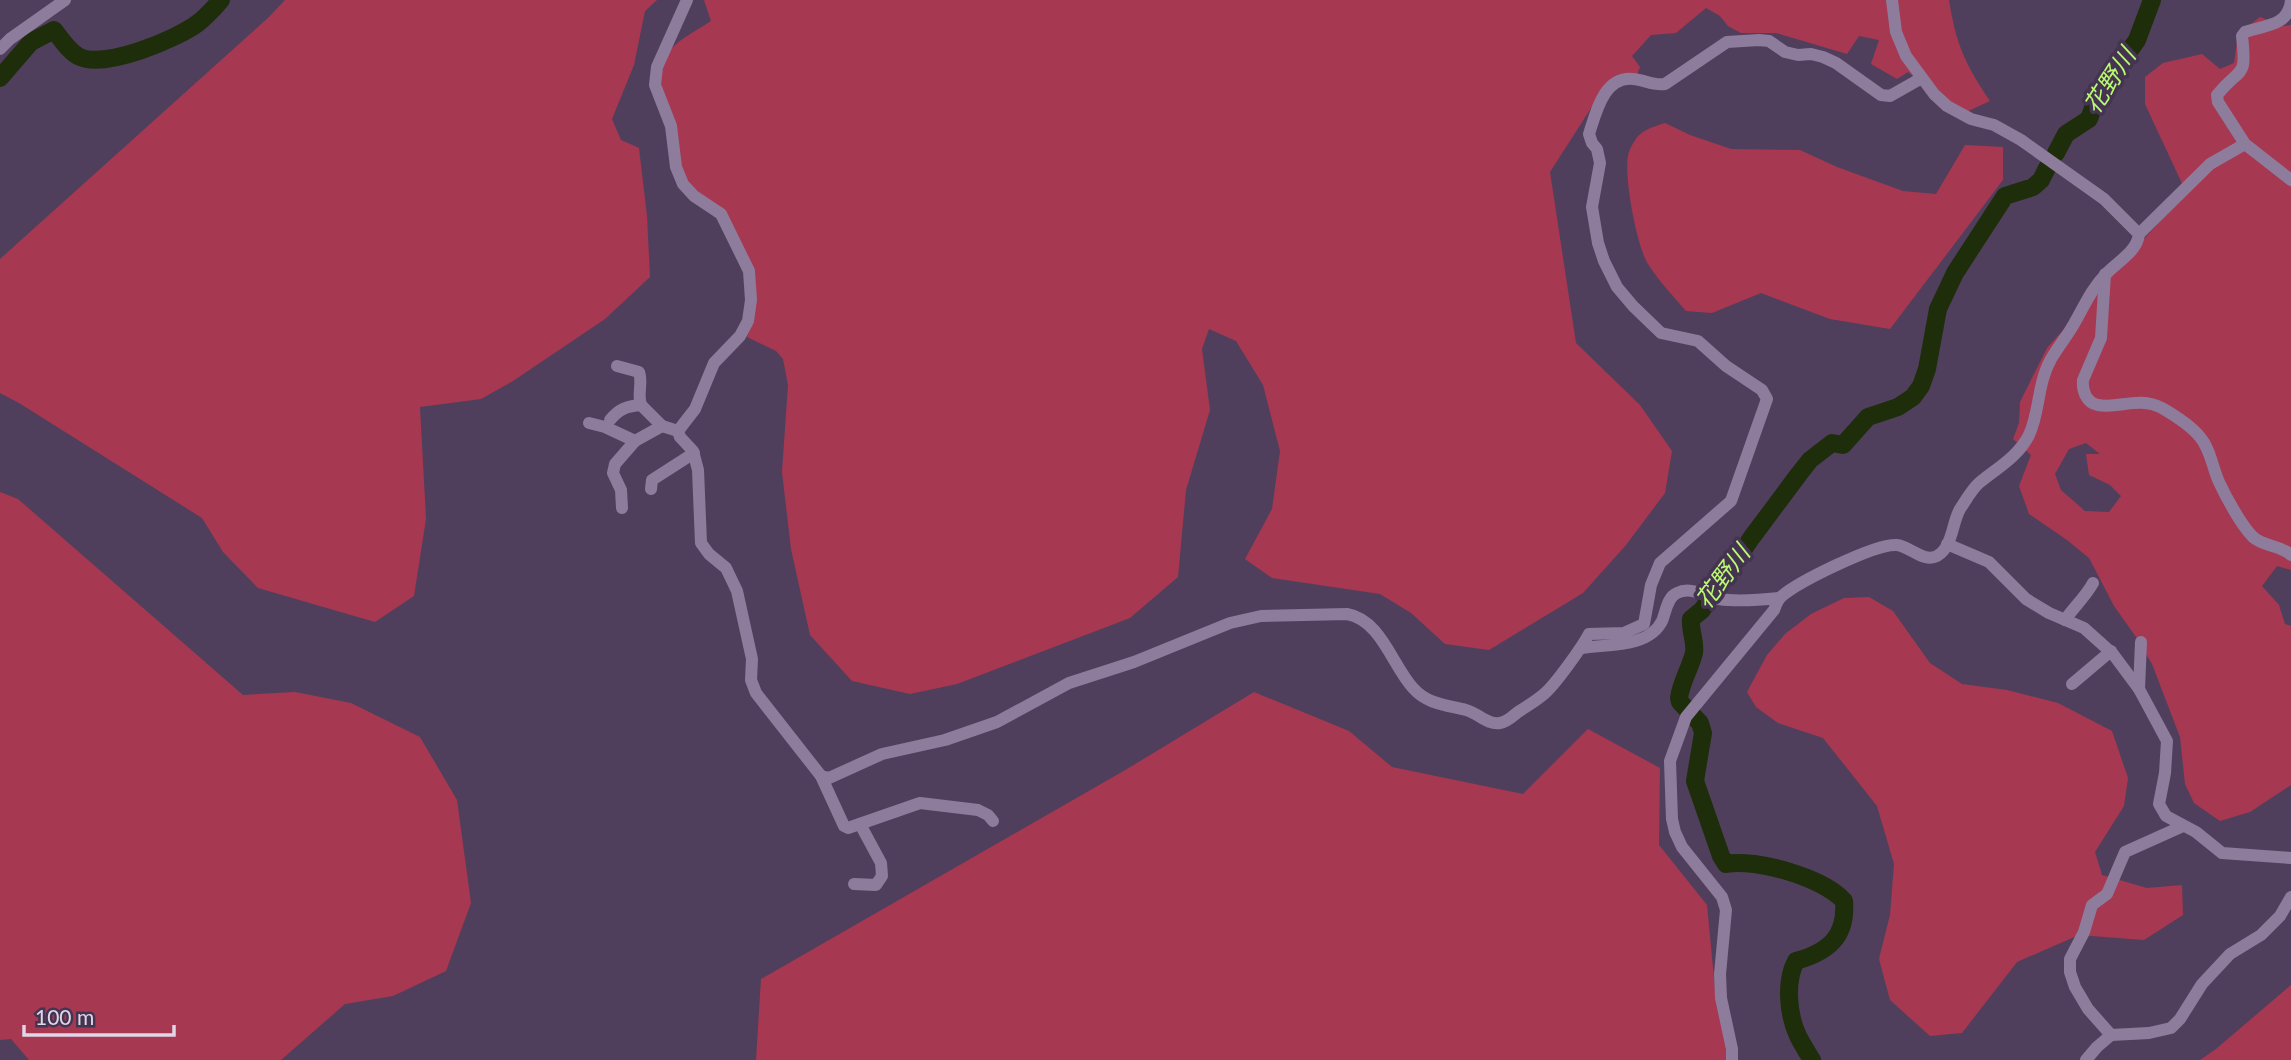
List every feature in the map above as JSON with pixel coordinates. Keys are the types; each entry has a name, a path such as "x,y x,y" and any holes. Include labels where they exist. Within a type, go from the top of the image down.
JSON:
{"street":[{"path":"0,49 9,38 65,0"},
{"path":"678,431 695,409 714,363 740,336 748,321 751,300 749,271 721,214 694,196 683,184 676,167 671,126 655,85 657,67 687,0"},
{"path":"1892,0 1896,32 1906,55 1920,79 1947,106 1971,119 1994,125 2059,166 2104,199 2139,234"},
{"path":"2291,1 2290,9 2281,22 2245,32 2242,36 2245,64 2239,75 2217,95 2218,102 2245,144 2291,180"},
{"path":"821,776 829,778 882,754 945,740 998,722 1069,683 1134,662 1246,618 1348,614 1361,617 1412,688 1424,698 1439,705 1469,711 1491,723 1503,723 1546,692 1590,634 1624,633 1644,624 1651,585 1660,563 1731,501 1767,399 1762,390 1726,366 1699,341 1661,332 1633,306 1617,286 1604,261 1592,207 1600,163 1599,154 1589,134 1605,92 1615,82 1623,79 1636,79 1656,86 1665,84 1727,42 1759,40 1769,41 1786,52 1823,57 1836,63 1881,95 1890,96 1920,79"},
{"path":"1582,648 1620,644 1643,637 1661,623 1672,596 1687,590 1719,599 1779,598 1807,579 1875,548 1897,545 1927,558 1938,555 1947,544 1958,512 1977,485 2001,467 2030,433 2046,370 2088,296 2105,274 2135,247 2139,234 2210,164 2245,144"},
{"path":"2105,274 2101,338 2082,386 2087,398 2098,405 2147,403 2162,408 2199,436 2208,448 2219,481 2233,508 2253,537 2291,555"},
{"path":"617,366 639,372 643,383 638,396 641,405 662,426 678,431"},
{"path":"610,420 618,411 629,405 641,405"},
{"path":"589,423 605,427 635,441"},
{"path":"622,508 621,490 614,473 615,464 635,441 662,426"},
{"path":"678,431 694,453 698,470 701,543 709,554 726,568 737,591 752,659 751,680 764,706 791,735 807,761 821,776 844,826 848,828 920,803 978,810 993,821"},
{"path":"651,489 652,480 694,453"},
{"path":"1947,544 1989,562 2026,599 2084,628 2111,651 2139,689 2167,741 2159,804 2166,816 2196,832 2222,853 2291,858"},
{"path":"2065,620 2093,583"},
{"path":"1732,1060 1721,998 1720,974 1726,910 1722,897 1682,847 1672,819 1670,761 1686,717 1774,610 1779,598"},
{"path":"2139,689 2141,642"},
{"path":"2072,684 2111,651"},
{"path":"854,884 876,885 882,876 881,863 860,824"},
{"path":"2111,1035 2088,1009 2075,987 2070,972 2070,959 2081,940 2092,905 2107,894 2126,852 2182,825"},
{"path":"2086,1060 2097,1046 2111,1035 2149,1033 2171,1028 2211,974 2230,954 2261,935 2280,916 2291,897"}],"shaded area":[{"path":"285,0 657,0 645,11 634,65 612,119 621,140 639,148 647,216 650,277 605,319 513,381 481,399 420,407 426,519 414,596 375,622 258,588 223,552 202,518 0,393 0,259"},
{"path":"704,0 1949,0 1963,53 1990,101 1964,113 1943,101 1908,72 1897,79 1871,64 1879,40 1859,36 1847,54 1776,33 1741,33 1706,8 1676,33 1651,35 1632,56 1640,67 1637,75 1602,91 1550,172 1576,343 1640,405 1672,451 1665,493 1626,545 1583,593 1489,650 1445,644 1411,613 1380,594 1272,578 1245,559 1272,509 1280,451 1263,385 1236,341 1209,329 1202,349 1210,410 1186,490 1178,577 1130,618 957,684 910,694 852,681 810,635 791,549 782,472 788,385 783,359 776,351 747,337 755,312 754,268 684,175 661,84 662,71 669,52 682,39 711,21"},
{"path":"2260,17 2283,26 2291,25 2291,570 2277,566 2262,586 2279,605 2285,624 2291,626 2291,785 2250,812 2220,821 2194,803 2185,784 2180,737 2152,664 2114,606 2089,558 2029,514 2019,486 2031,455 2013,439 2019,423 2020,402 2047,348 2186,192 2145,104 2145,77 2163,63 2202,54 2220,69 2234,63 2238,34","holes":["2086,443 2100,454 2086,454 2089,475 2110,485 2121,496 2109,512 2085,511 2061,490 2055,474 2069,449"]},
{"path":"1665,123 1731,149 1800,150 1837,167 1903,191 1936,194 1965,145 2003,147 2003,180 1890,329 1830,319 1761,293 1712,313 1686,311 1648,264 1644,255 1635,226 1627,175 1629,152 1635,140 1643,132"},
{"path":"0,492 18,499 243,695 295,692 351,703 420,737 457,800 471,903 446,971 393,996 345,1004 281,1060 29,1060 11,1039 0,1040"},
{"path":"1869,597 1893,611 1930,663 1962,684 2007,690 2058,703 2112,731 2128,778 2124,806 2095,852 2102,875 2147,888 2182,885 2183,915 2144,940 2079,935 2017,962 1962,1033 1930,1036 1890,1000 1879,959 1890,915 1894,864 1877,806 1823,738 1778,723 1756,707 1747,692 1767,655 1785,634 1811,614 1844,598"},
{"path":"1254,692 1349,731 1392,767 1523,794 1588,729 1660,768 1659,845 1707,905 1716,999 1728,1044 1726,1060 756,1060 761,979 1127,769"},
{"path":"2291,985 2291,1060 2200,1060 2216,1049"}],"waterway":[{"path":"0,78 31,42 54,30 80,57 91,60 123,56 188,30 221,0"},
{"name":"花野川","path":"2056,153 2066,134 2089,119 2097,97 2137,40 2152,0"},
{"name":"花野川","path":"1812,1060 1798,1036 1792,1018 1790,978 1796,961 1826,948 1839,933 1844,901 1806,878 1754,864 1726,864 1721,856 1695,781 1703,733 1700,723 1679,698 1694,653 1691,619 1702,610 1810,460 1832,443 1843,445 1868,417 1898,407 1913,397 1921,386 1927,369 1938,309 1955,273 2005,196 2033,187 2041,180 2047,168"}]}
